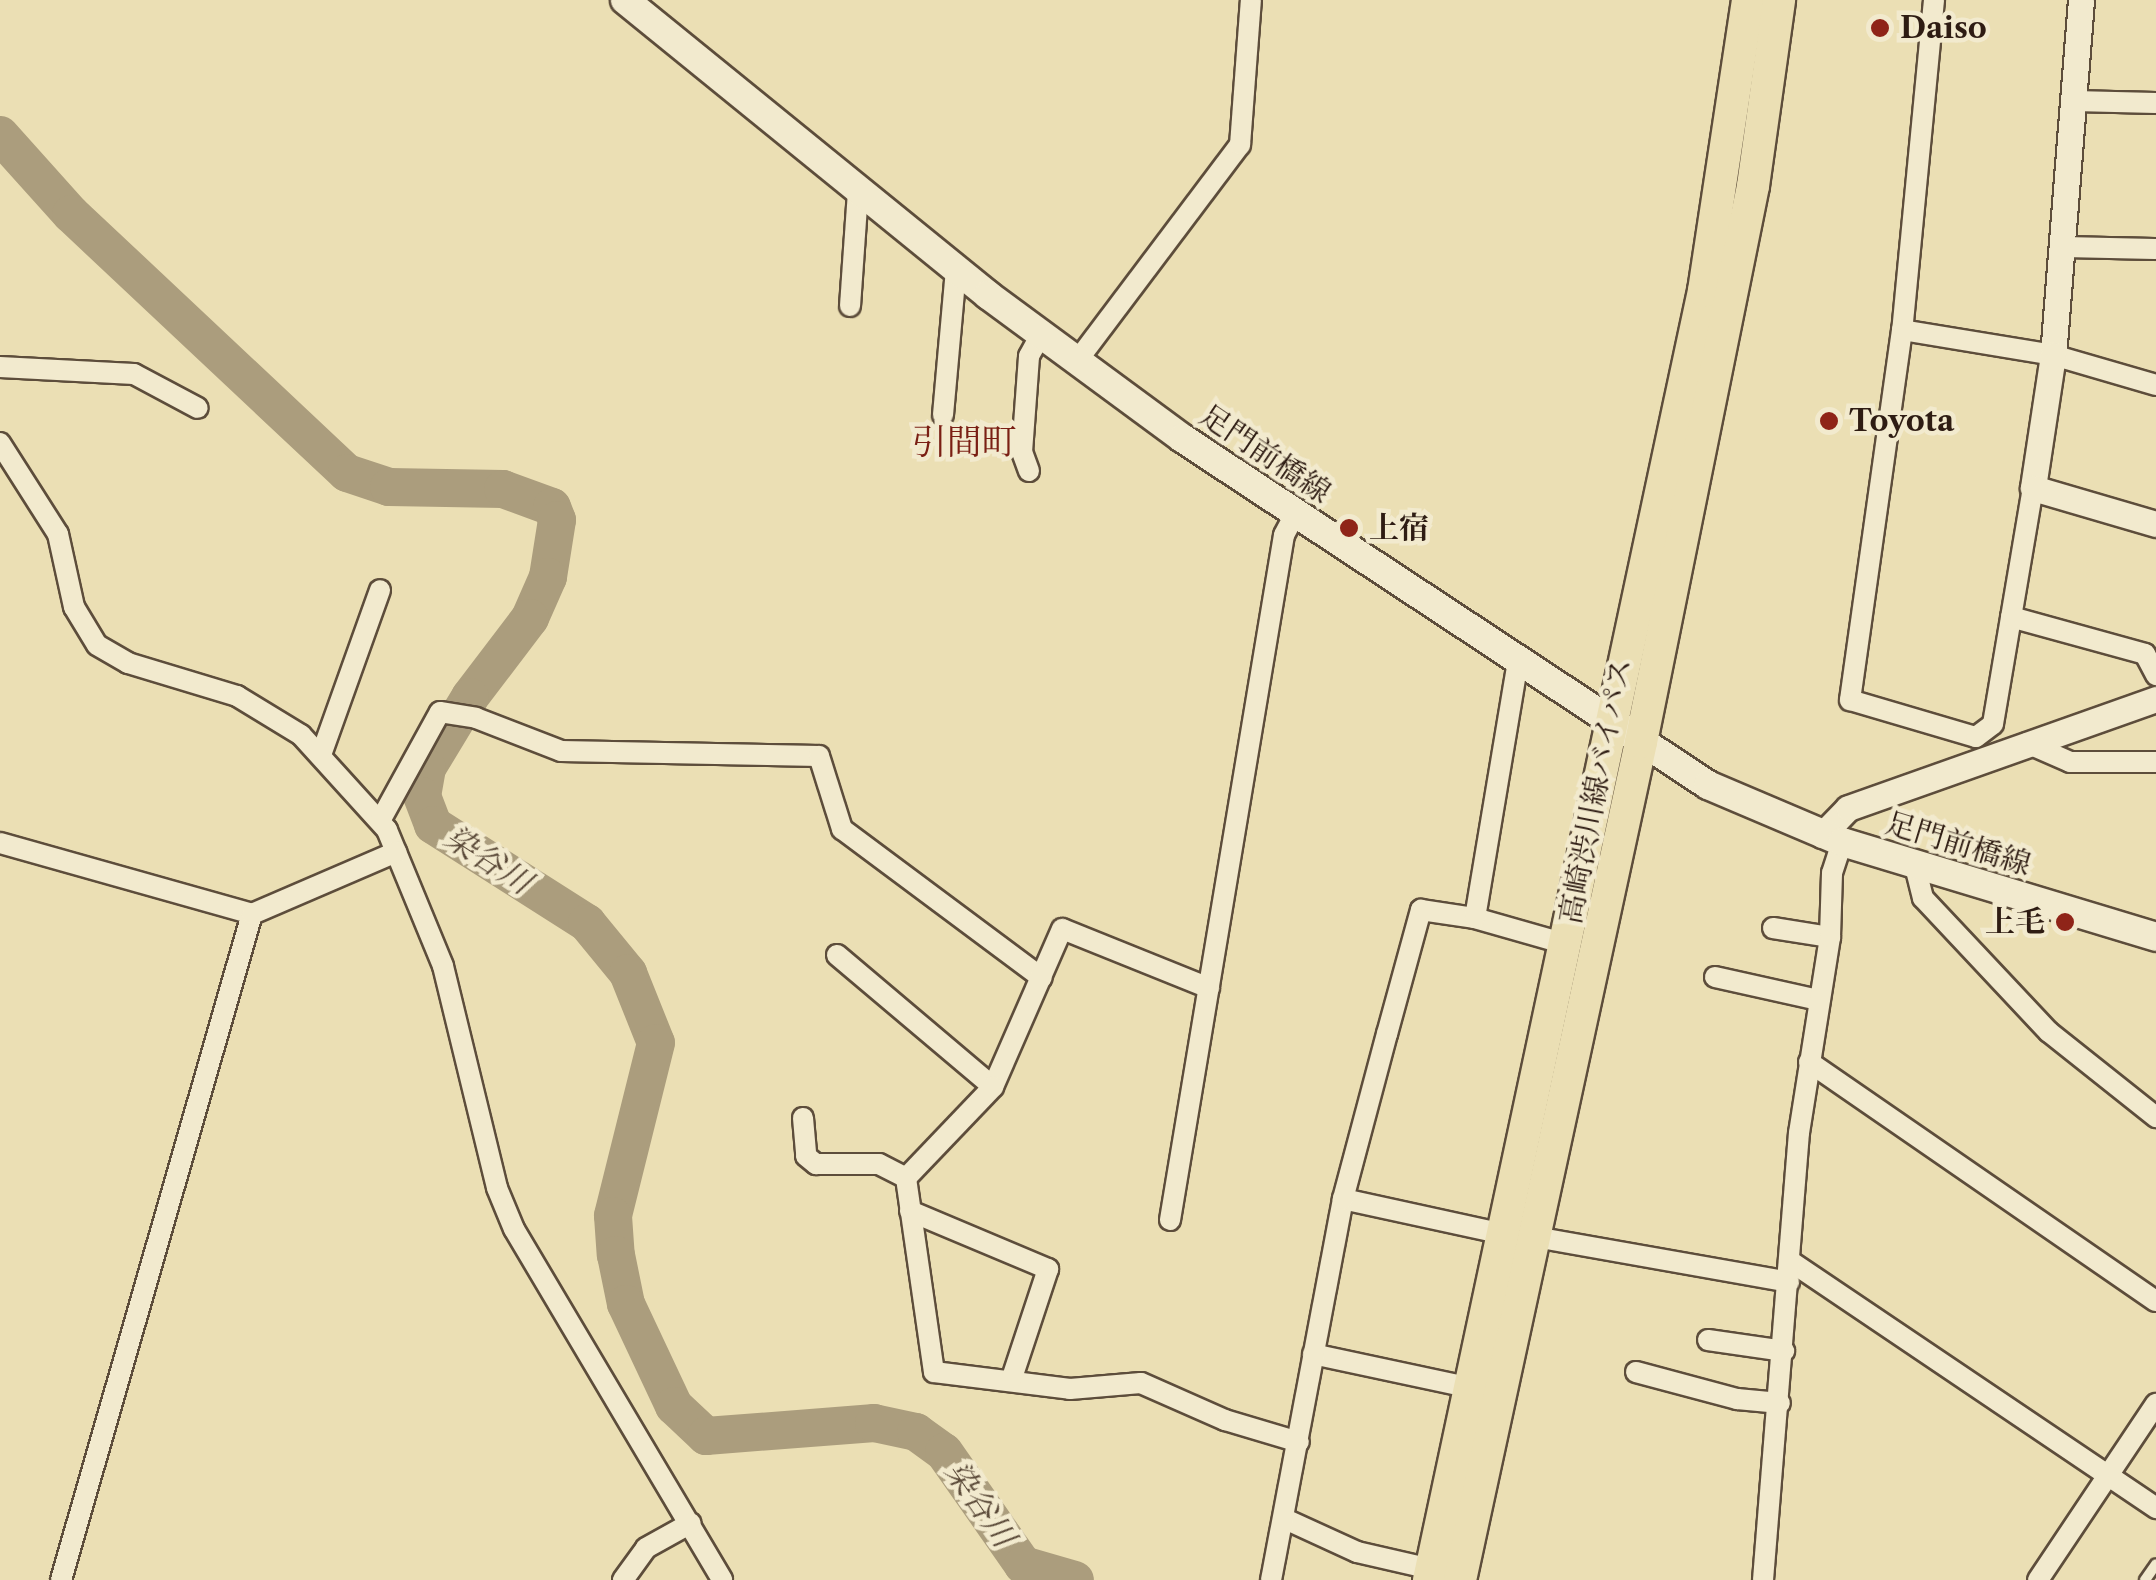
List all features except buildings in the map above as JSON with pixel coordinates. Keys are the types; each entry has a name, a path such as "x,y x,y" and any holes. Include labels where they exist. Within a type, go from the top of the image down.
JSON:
{"main road":[{"name":"足門前橋線","path":"625,0 858,193 1077,361 1294,516 1708,784 1832,838 2156,938"},
{"name":"高崎渋川線バイパス","path":"1440,1576 1471,1388 1520,1236 1566,944 1608,722 1714,237 1748,0"},
{"name":"高崎渋川線バイパス","path":"1440,1576 1641,742 1753,186 1780,0"}],"street":[{"path":"1077,361 1240,145 1251,0"},
{"path":"1934,0 1902,330 1850,700 1976,737 1993,724 2053,355 2080,0"},
{"path":"2074,100 2156,103"},
{"path":"850,306 858,193"},
{"path":"2063,247 2156,249"},
{"path":"943,415 956,270"},
{"path":"1902,330 2053,355 2156,384"},
{"path":"1029,471 1022,452 1029,356 1041,334"},
{"path":"0,367 134,374 198,408"},
{"path":"0,443 58,534 74,606 96,645 128,664 237,696 302,736 380,821 444,966 514,1230 722,1580"},
{"path":"2032,488 2156,524"},
{"path":"1170,1220 1284,535 1294,516"},
{"path":"321,756 380,590"},
{"path":"2011,617 2145,654 2156,675"},
{"path":"1475,918 1518,661"},
{"path":"1763,1580 1808,1062 1830,937 1832,838 1848,808 2156,698"},
{"path":"380,821 440,712 476,718 561,752 820,756 842,829 1042,978"},
{"path":"2028,744 2070,762 2156,762"},
{"path":"0,843 252,914 396,852"},
{"path":"1915,866 1923,898 2048,1032 2156,1117"},
{"path":"1271,1580 1343,1200 1422,910 1475,918 1566,944"},
{"path":"61,1580 252,914"},
{"path":"1773,928 1830,937"},
{"path":"906,1178 993,1087 1062,929 1209,988"},
{"path":"836,955 993,1087"},
{"path":"1715,977 1819,1000"},
{"path":"1808,1062 2156,1301"},
{"path":"804,1118 806,1156 816,1164 879,1164 906,1178"},
{"path":"906,1178 934,1372 1012,1378 1070,1389 1141,1383 1225,1420 1299,1442"},
{"path":"1343,1200 1520,1236 1789,1272 2156,1508"},
{"path":"910,1211 1048,1269 1012,1378"},
{"path":"1708,1340 1784,1351"},
{"path":"1313,1354 1471,1388"},
{"path":"1636,1372 1737,1399 1780,1403"},
{"path":"2038,1580 2156,1404"},
{"path":"1284,1519 1358,1552 1440,1576"},
{"path":"623,1580 646,1548 691,1523"}],"lane":[{"path":"2145,1580 2156,1564"}],"waterway":[{"name":"染谷川","path":"0,135 71,214 347,473 389,487 503,489 552,507 557,520 548,577 530,618 470,697 427,768 422,796 433,825 587,923 628,973 656,1043 613,1216 616,1255 626,1304 674,1406 706,1436 874,1423 916,1432 944,1452 1023,1565 1075,1580"}],"place":[{"name":"Daiso","path":"1880,28"},
{"name":"Toyota","path":"1829,421"},
{"name":"上宿","path":"1349,528"},
{"name":"上毛","path":"2065,922"}],"district":[{"name":"引間町","path":"964,442"}]}
